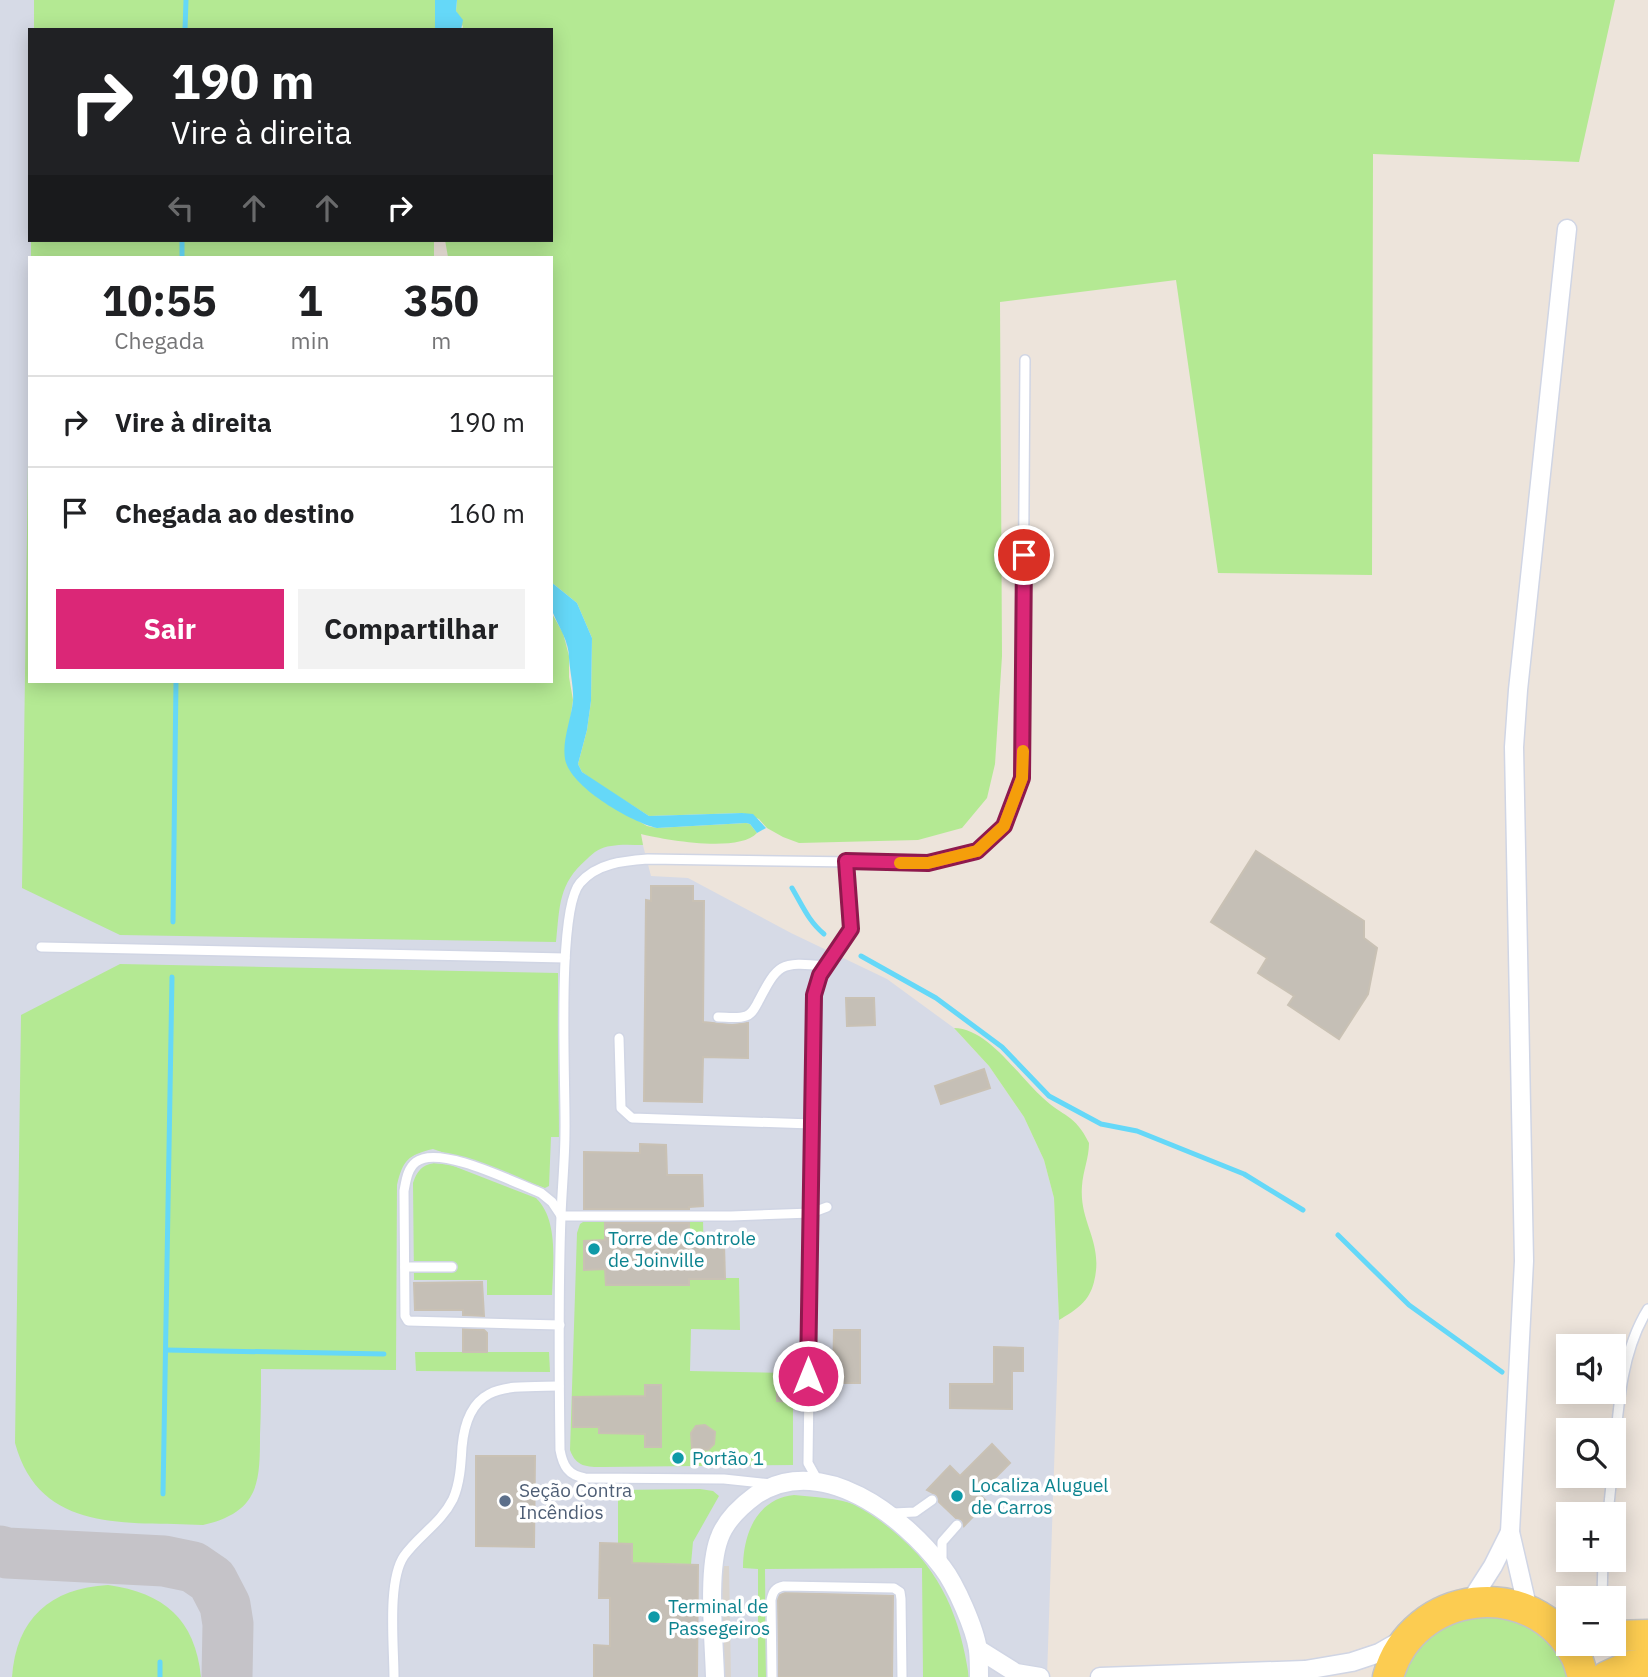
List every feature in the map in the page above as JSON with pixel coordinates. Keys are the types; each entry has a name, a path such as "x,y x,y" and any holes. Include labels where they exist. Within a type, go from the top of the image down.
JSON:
{"main road":[{"path":"1388,1677 1392,1661 1408,1637 1433,1615 1470,1602 1496,1601 1528,1610 1556,1626"},
{"path":"1575,1656 1583,1677"},
{"path":"1606,1677 1630,1666 1648,1664"}],"street":[{"path":"1528,1610 1510,1532 1524,1261 1514,747 1567,229"},
{"path":"715,1677 713,1564 719,1538 727,1523 743,1504 765,1489 787,1483 818,1481 867,1498 888,1513 942,1567 963,1606 978,1649 979,1677"},
{"path":"1470,1602 1493,1566 1510,1532"},
{"path":"1100,1677 1306,1670 1352,1662 1379,1653 1408,1637"},
{"path":"978,1649 1016,1672 1040,1677"},
{"path":"1306,1670 1332,1677"}],"lane":[{"path":"807,1463 787,1483 576,1476 562,1462 559,1450 561,1216 565,1133 565,958 570,904 579,884 596,871 617,861 648,859 928,863 977,851 1004,826 1022,778 1025,360"},
{"path":"818,1481 807,1463 814,995 825,966 851,929 846,861"},
{"path":"41,947 565,958"},
{"path":"718,1017 746,1016 753,1012 772,976 782,966 794,962 825,966"},
{"path":"620,1038 621,1108 632,1118 812,1124"},
{"path":"560,1325 411,1322 405,1316 404,1191 407,1174 414,1163 422,1158 434,1156 451,1159 541,1193 552,1202 561,1216"},
{"path":"561,1216 731,1216 811,1213 827,1207"},
{"path":"405,1267 452,1267"},
{"path":"1618,1418 1623,1378 1633,1343 1648,1309"},
{"path":"789,1354 808,1356"},
{"path":"394,1677 394,1588 397,1572 404,1556 445,1513 454,1496 460,1475 464,1430 469,1414 481,1400 499,1389 509,1386 559,1386"},
{"path":"888,1513 915,1512 932,1500"},
{"path":"942,1567 942,1542 957,1525"},
{"path":"772,1677 773,1591 777,1587 888,1586 900,1592 902,1677"}],"shaded area":[{"path":"0,0 407,0 406,28 28,28 28,242 407,242 407,256 28,256 28,683 553,683 553,616 567,644 527,773 640,834 651,876 688,878 791,933 887,979 954,1028 989,1066 1024,1117 1044,1160 1054,1198 1059,1320 1047,1677 0,1677"},
{"path":"721,1566 729,1566 731,1677 723,1677"}],"green space":[{"path":"34,0 435,0 435,28 34,28"},
{"path":"457,0 1615,0 1579,162 1373,154 1372,575 1218,573 1176,280 1000,302 1002,656 995,764 987,798 962,828 918,840 799,843 767,828 759,819 742,813 649,816 597,783 582,772 578,764 591,701 592,638 577,603 553,584 553,256 448,256 445,242 553,242 553,28 462,28 456,11"},
{"path":"31,242 434,242 434,256 31,256"},
{"path":"28,463 28,683 553,683 553,616 563,633 569,656 573,700 565,757 593,794 647,826 657,828 746,823 757,833 748,839 719,844 684,842 641,834 643,845 615,845 598,850 570,877 562,896 556,942 120,935 22,888"},
{"path":"120,964 558,973 559,1137 551,1137 549,1186 545,1188 433,1149 412,1156 404,1164 397,1185 396,1370 261,1369 257,1481 246,1503 236,1512 203,1525 117,1522 90,1517 66,1508 44,1494 27,1473 15,1443 21,1015"},
{"path":"954,1028 967,1030 991,1045 1043,1098 1079,1126 1089,1143 1082,1199 1096,1255 1094,1282 1081,1305 1059,1320 1054,1198 1044,1160 1024,1117 989,1066"},
{"path":"434,1163 451,1165 536,1198 543,1207 551,1230 552,1295 487,1295 487,1280 414,1280 413,1183 420,1169"},
{"path":"589,1218 703,1218 704,1278 739,1278 740,1330 691,1329 690,1371 789,1373 788,1386 777,1401 793,1402 793,1465 597,1467 583,1465 575,1460 570,1450 577,1233 580,1224","holes":["605,1227 689,1227 689,1285 606,1285"]},
{"path":"415,1352 549,1352 550,1372 416,1371"},
{"path":"618,1490 713,1491 719,1496 693,1542 691,1564 632,1563 632,1544 618,1544"},
{"path":"794,1495 834,1499 863,1507 888,1524 913,1548 937,1581 954,1616 969,1677 923,1677 922,1568 765,1569 766,1677 758,1677 758,1569 743,1568 746,1543 749,1531 761,1511 770,1503"},
{"path":"108,1585 145,1595 173,1612 192,1639 201,1677 12,1677 21,1639 40,1610 69,1592"},
{"path":"1484,1615 1525,1627 1536,1632 1555,1650 1568,1677 1402,1677 1418,1646 1448,1623"}],"water":[{"path":"435,0 457,0 456,11 463,20 461,28 435,28"},
{"path":"553,584 577,603 592,638 591,701 578,764 582,772 649,816 753,814 766,828 757,833 746,823 657,828 632,819 589,792 569,770 565,759 573,691 563,635 553,613"}],"building":[{"path":"1256,851 1364,921 1364,938 1377,948 1368,994 1339,1039 1288,1005 1294,996 1258,973 1267,958 1211,922"},
{"path":"651,886 693,886 693,901 704,901 703,1022 732,1025 748,1023 748,1058 703,1057 702,1102 644,1101 646,900 651,901"},
{"path":"846,998 874,998 875,1025 847,1026"},
{"path":"984,1069 990,1088 941,1104 935,1086"},
{"path":"640,1144 666,1145 667,1175 702,1175 703,1206 689,1209 584,1209 584,1152 640,1153"},
{"path":"605,1223 689,1223 689,1245 724,1244 725,1279 689,1279 689,1285 606,1285 605,1269 584,1270 584,1241 605,1240"},
{"path":"482,1282 484,1316 463,1315 463,1310 415,1310 414,1283"},
{"path":"463,1329 484,1330 487,1333 487,1352 463,1352"},
{"path":"834,1330 860,1330 860,1383 833,1383"},
{"path":"994,1347 1023,1348 1023,1371 1012,1371 1012,1409 950,1408 950,1384 994,1384"},
{"path":"645,1385 661,1385 661,1447 645,1447 645,1434 599,1433 599,1427 573,1427 573,1397 645,1396"},
{"path":"777,1385 796,1386 796,1402 777,1401"},
{"path":"705,1425 715,1432 714,1444 708,1450 692,1448 691,1433 696,1426"},
{"path":"992,1444 1010,1463 979,1494 987,1502 964,1526 962,1520 956,1518 939,1502 937,1495 927,1490 950,1466 960,1476"},
{"name":"Seção Contra Incêndios","path":"476,1456 535,1456 534,1547 476,1546"},
{"name":"Terminal de Passegeiros","path":"600,1543 632,1544 632,1563 698,1565 697,1677 594,1677 594,1645 610,1646 610,1598 599,1598"},
{"path":"785,1593 893,1596 892,1677 779,1677 778,1599"}],"waterway":[{"path":"185,28 186,0"},
{"path":"182,242 182,256"},
{"path":"173,922 176,683"},
{"path":"792,888 810,919 824,934"},
{"path":"861,956 936,998 1002,1047 1049,1096 1101,1124 1137,1131 1244,1174 1303,1210"},
{"path":"163,1494 172,977"},
{"path":"1338,1235 1409,1305 1502,1372"},
{"path":"166,1350 384,1354"},
{"path":"160,1662 160,1677"}],"taxiway":[{"path":"0,1551 164,1561 193,1567 212,1580 225,1605 228,1624 227,1677"}],"slow traffic":[{"path":"900,863 928,863 977,851 1004,826 1022,778 1023,751"}],"place":[{"name":"Torre de Controle de Joinville","path":"594,1249"},
{"name":"Portão 1","path":"678,1458"},
{"name":"Localiza Aluguel de Carros","path":"957,1496"},
{"name":"Seção Contra Incêndios","path":"505,1501"},
{"name":"Terminal de Passegeiros","path":"654,1617"}],"route":[{"path":"808,1376 814,995 820,975 851,929 846,861 928,863 977,851 1004,826 1022,778 1024,555"}]}
